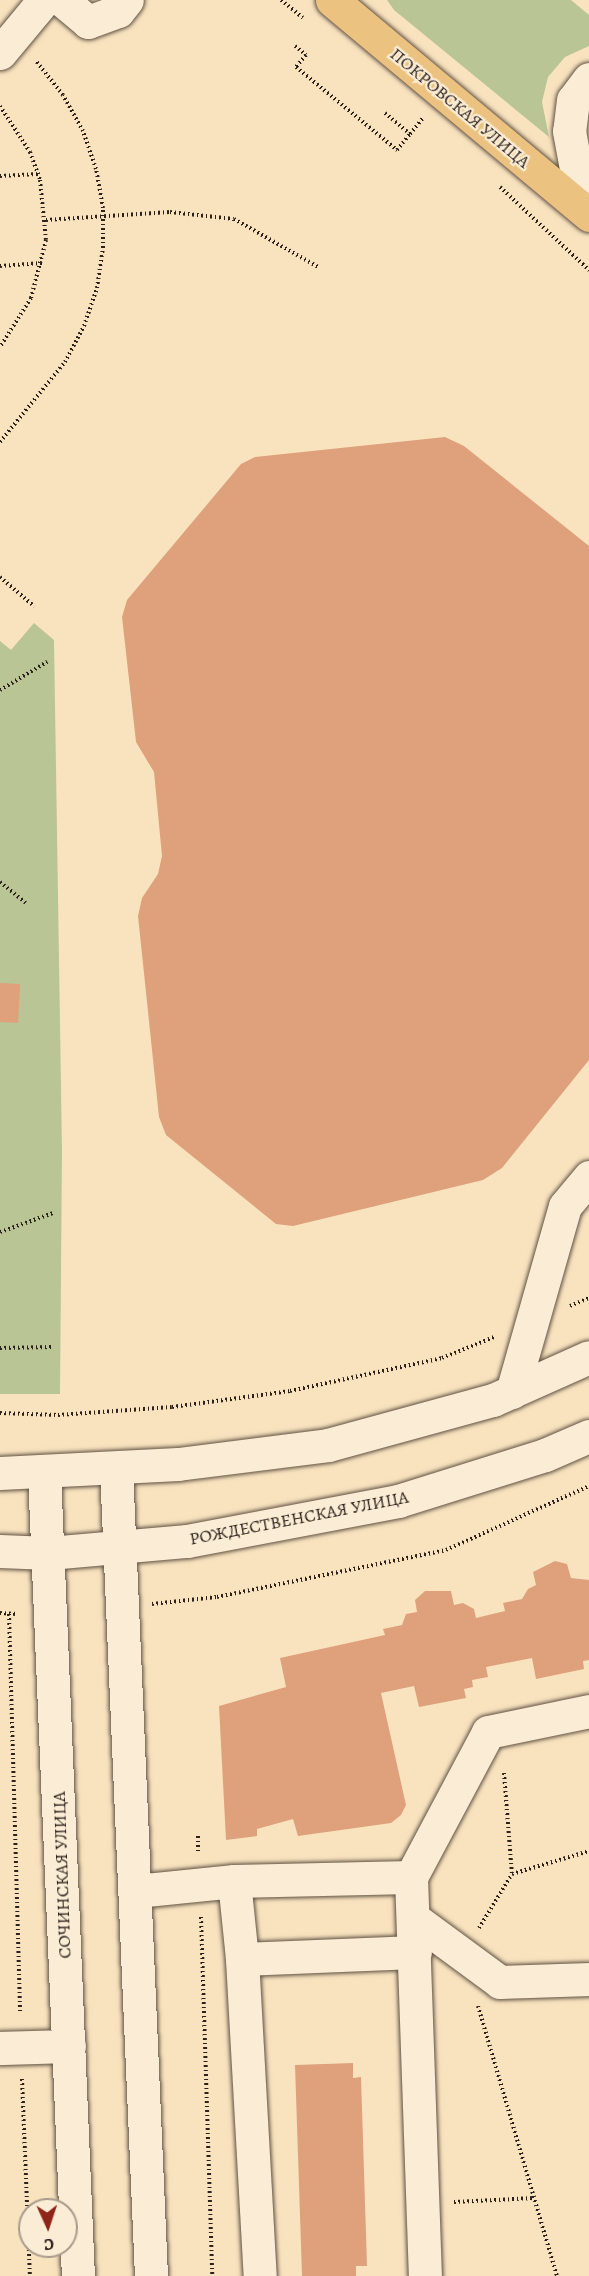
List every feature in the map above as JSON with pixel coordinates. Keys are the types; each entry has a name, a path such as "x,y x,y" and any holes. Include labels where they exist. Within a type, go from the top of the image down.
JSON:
{"main road":[{"name":"ПОКРОВСКАЯ УЛИЦА","path":"332,0 589,215"}],"street":[{"path":"6,46 44,0"},
{"path":"62,0 88,22 118,11 127,0"},
{"path":"589,79 573,100 569,131 576,174 589,202"},
{"path":"512,1392 565,1206 589,1177"},
{"path":"0,1473 44,1473 116,1468 328,1445 512,1392 589,1357"},
{"name":"РОЖДЕСТВЕНСКАЯ УЛИЦА","path":"0,1551 49,1553 187,1541 398,1501 545,1455 589,1436"},
{"path":"116,1468 152,2276"},
{"name":"СОЧИНСКАЯ УЛИЦА","path":"44,1473 78,2276"},
{"path":"425,2276 411,1877 488,1732 589,1712"},
{"path":"136,1891 234,1881 411,1877"},
{"path":"234,1881 242,1959 260,2276"},
{"path":"413,1918 500,1982 589,1978"},
{"path":"242,1959 415,1952"},
{"path":"11,2048 69,2046"}],"path":[{"path":"0,442 65,362 84,327 97,288 103,216 96,169 82,131 63,95 6,46"},
{"path":"295,46 306,55 296,67 397,150 425,117"},
{"path":"0,106 16,126 38,174 46,220 42,263 31,298 0,347"},
{"path":"385,113 410,134"},
{"path":"0,176 38,174"},
{"path":"46,220 170,212 234,219 318,267"},
{"path":"0,266 42,263"},
{"path":"0,577 34,606"},
{"path":"0,690 47,662"},
{"path":"0,882 26,903"},
{"path":"0,1232 54,1213"},
{"path":"0,1413 58,1415 172,1407 290,1391 442,1358 589,1298"},
{"path":"0,1348 52,1347"},
{"path":"143,1606 217,1597 446,1550 589,1486"},
{"path":"0,1613 27,1614"},
{"path":"9,1614 11,2048 30,2276"},
{"path":"500,1729 512,1874 463,1954 557,2276"},
{"path":"512,1874 589,1851"},
{"path":"200,1886 212,2276"},
{"path":"423,2203 534,2198"}],"green space":[{"path":"387,0 571,0 589,15 589,46 565,57 548,77 542,102 549,137 394,10"},
{"path":"34,623 54,640 62,1151 60,1394 0,1394 0,641 11,650"}],"building":[{"path":"445,437 464,446 589,546 589,1060 502,1168 483,1180 293,1226 276,1224 166,1135 159,1117 138,916 142,898 158,874 162,856 154,772 136,742 122,617 127,600 241,464 255,457"},
{"path":"0,983 20,984 18,1023 0,1022"},
{"path":"555,1561 567,1564 571,1578 589,1580 589,1660 583,1661 584,1669 536,1679 532,1658 486,1667 488,1677 472,1680 473,1687 464,1689 466,1698 419,1707 414,1686 381,1693 406,1805 401,1815 391,1823 298,1836 293,1819 257,1829 257,1836 226,1840 219,1706 286,1687 280,1658 385,1635 383,1629 402,1625 406,1614 417,1612 415,1600 425,1591 451,1591 454,1605 463,1603 474,1609 476,1618 505,1611 503,1603 522,1599 528,1589 536,1585 533,1572"},
{"path":"353,2063 353,2078 361,2077 367,2266 356,2266 356,2276 302,2276 295,2065"}]}
